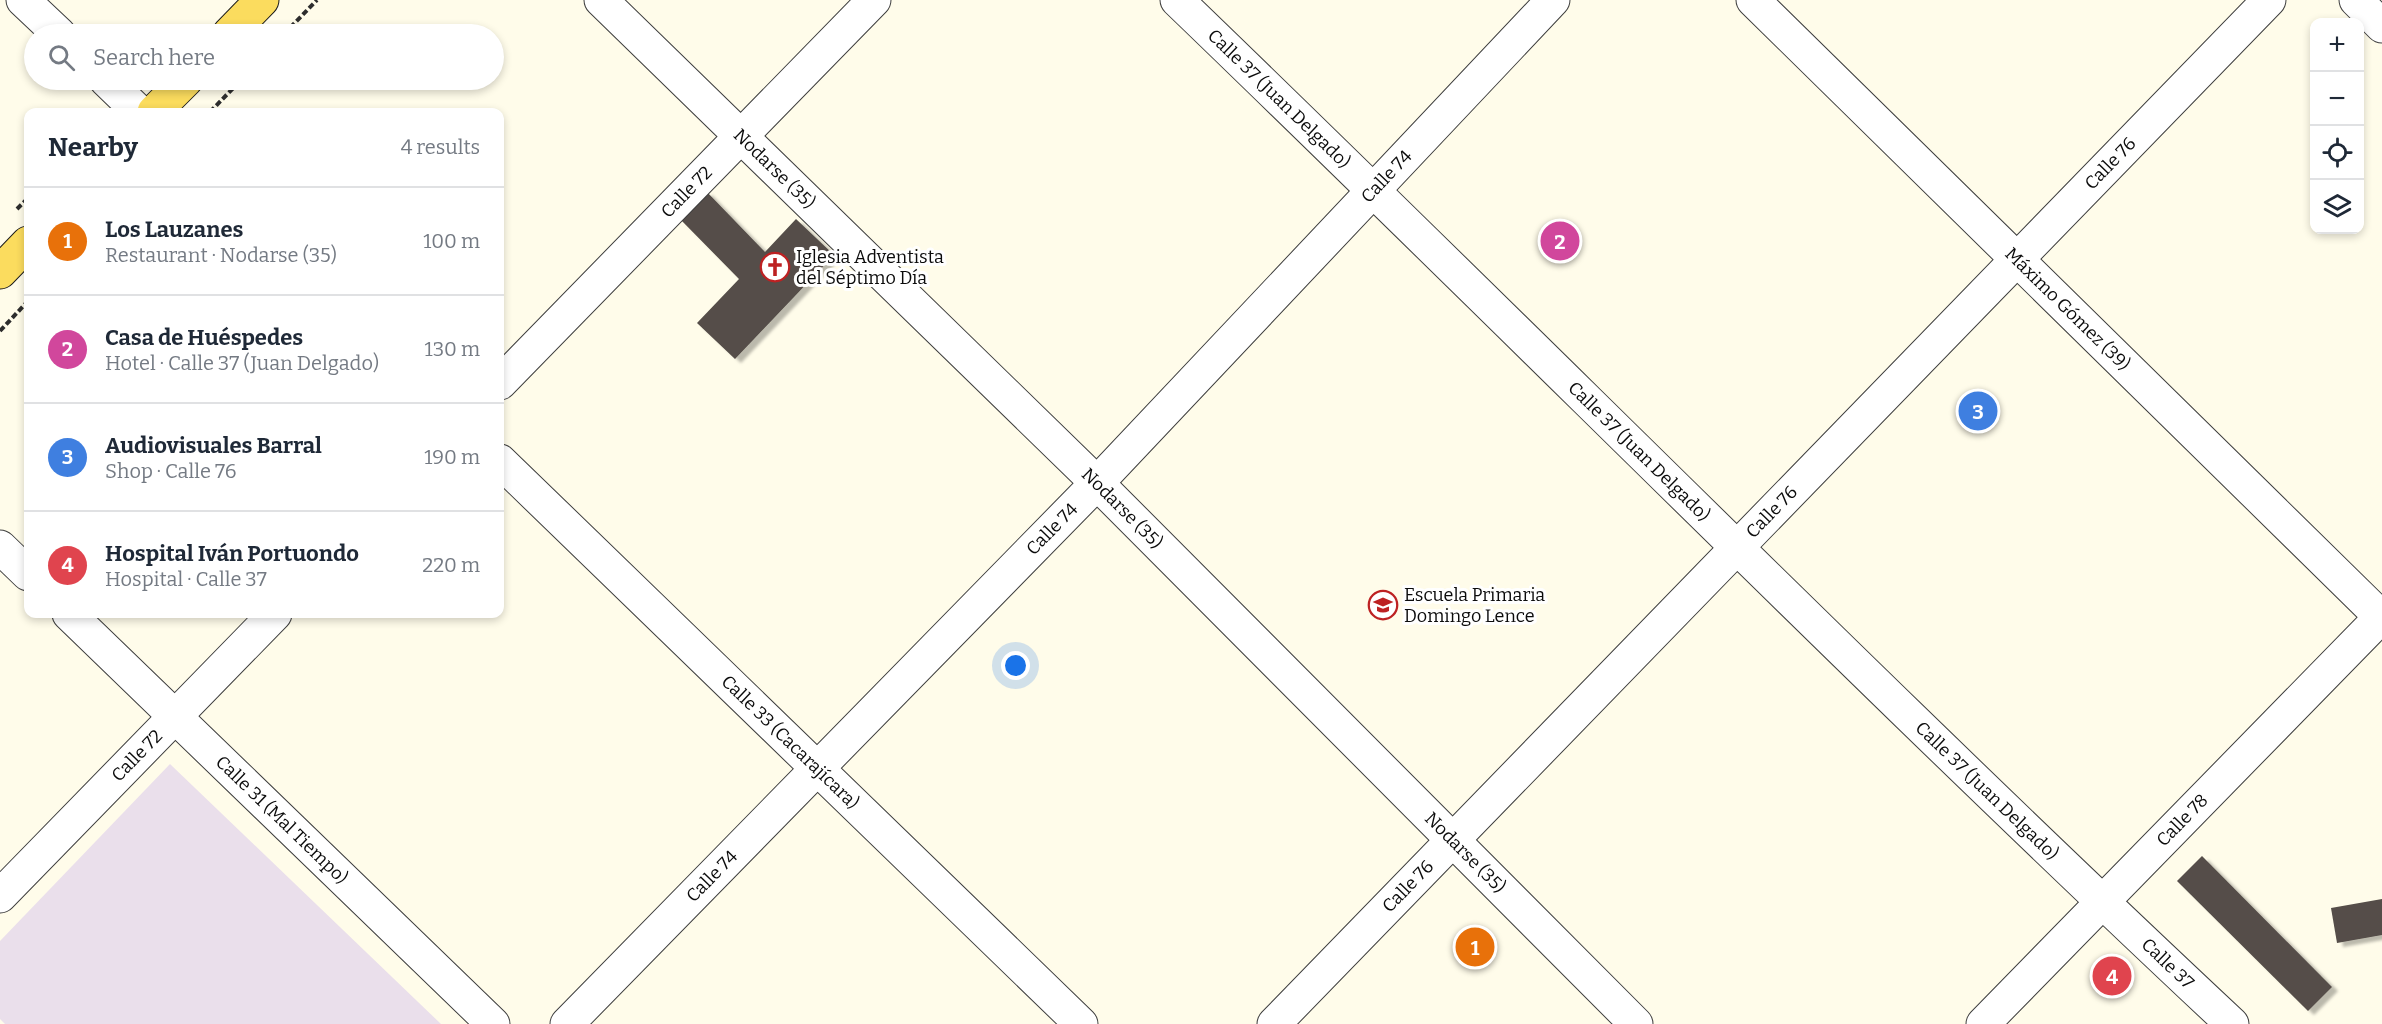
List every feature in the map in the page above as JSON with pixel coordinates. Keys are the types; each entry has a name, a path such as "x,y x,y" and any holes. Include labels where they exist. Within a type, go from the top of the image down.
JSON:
{"main road":[{"path":"239,24 262,0"},
{"path":"158,108 176,90"},
{"path":"0,272 24,247"}],"street":[{"path":"23,0 48,24"},
{"name":"Nodarse (35)","path":"601,0 1097,483 1636,1024"},
{"name":"Calle 72","path":"504,379 874,0"},
{"name":"Calle 37 (Juan Delgado)","path":"1177,0 2102,902"},
{"name":"Calle 74","path":"567,1024 1097,483 1553,0"},
{"name":"Máximo Gómez (39)","path":"1753,0 2382,617"},
{"name":"Calle 76","path":"1274,1024 2269,0"},
{"path":"2356,0 2382,26"},
{"path":"116,90 135,108"},
{"name":"Calle 33 (Cacarajícara)","path":"504,465 1081,1024"},
{"path":"0,547 24,570"},
{"name":"Calle 78","path":"1983,1024 2382,617"},
{"name":"Calle 31 (Mal Tiempo)","path":"73,618 493,1024"},
{"name":"Calle 72","path":"0,896 271,618"},
{"name":"Calle 37","path":"2102,902 2232,1024"}],"path":[{"path":"294,24 317,0"},
{"path":"214,108 231,90"},
{"path":"0,331 24,306"}],"shaded area":[{"path":"170,764 441,1024 5,1024 0,1019 0,941"}],"building":[{"name":"Iglesia Adventista del Séptimo Día","path":"706,191 765,252 796,219 834,255 735,359 697,323 739,279 680,219"},
{"path":"2202,856 2332,987 2308,1011 2177,881"},
{"path":"2382,899 2382,935 2337,943 2331,908"}],"place":[{"name":"Casa de Huéspedes","path":"1560,241"},
{"name":"Iglesia Adventista del Séptimo Día","path":"775,267"},
{"name":"Audiovisuales Barral","path":"1978,411"},
{"name":"Escuela Primaria Domingo Lence","path":"1383,605"},
{"name":"Los Lauzanes","path":"1475,947"},
{"name":"Hospital Iván Portuondo","path":"2112,976"}]}
